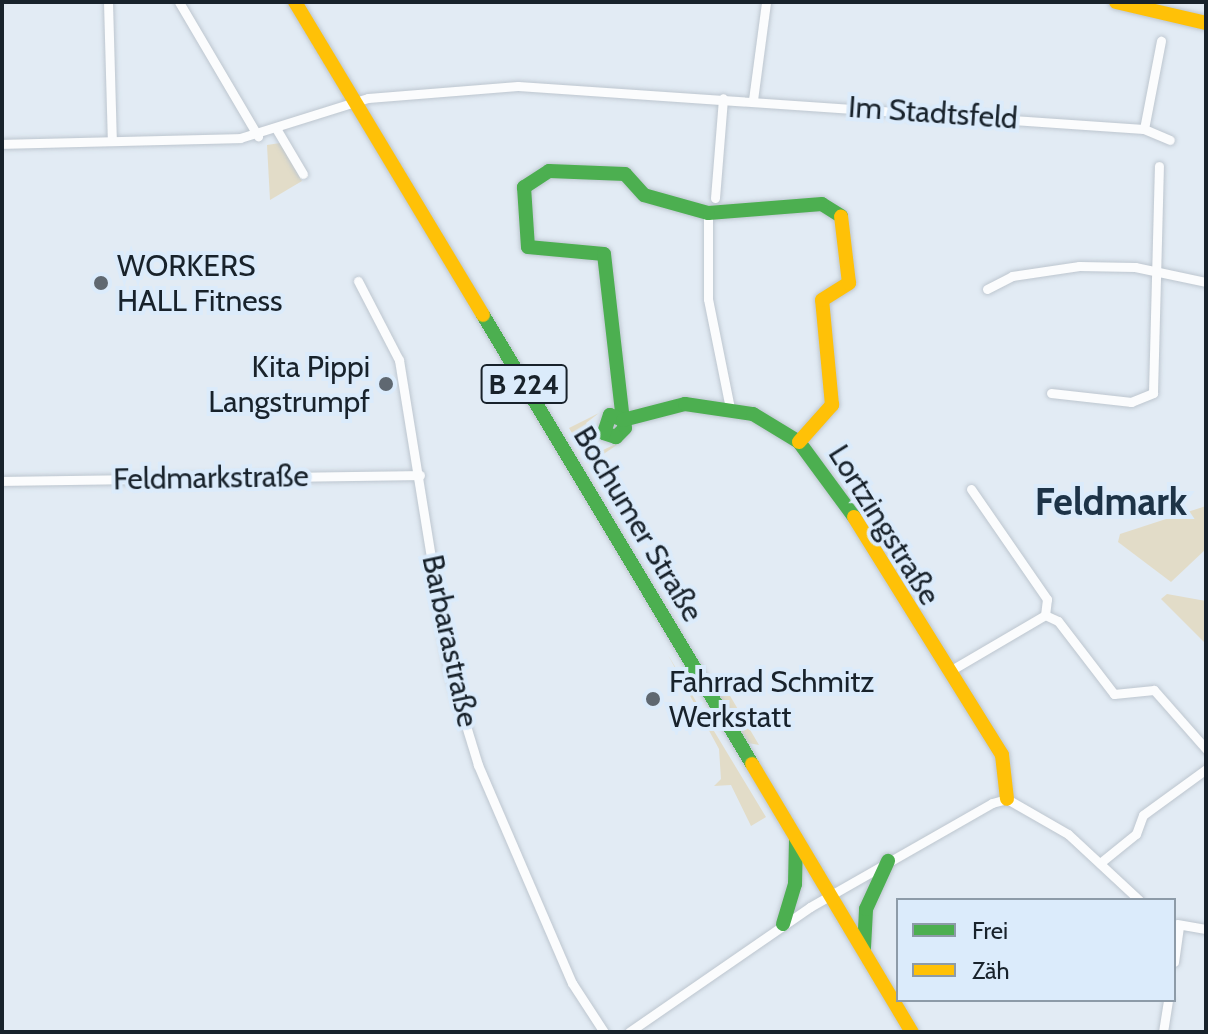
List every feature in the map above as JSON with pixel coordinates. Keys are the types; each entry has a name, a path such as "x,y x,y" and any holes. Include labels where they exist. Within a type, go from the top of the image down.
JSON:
{"street":[{"path":"108,2 112,141"},
{"path":"179,2 258,136"},
{"name":"Bochumer Straße","path":"295,2 912,1032"},
{"path":"753,100 766,2"},
{"path":"1116,2 1206,23"},
{"path":"1144,129 1161,41"},
{"name":"Im Stadtsfeld","path":"2,144 258,136 356,103 546,86 1144,129 1170,140"},
{"path":"715,198 723,98"},
{"path":"277,130 303,174"},
{"path":"1051,393 1131,402 1153,393 1159,166"},
{"name":"Lortzingstraße","path":"708,213 644,195 625,174 549,171 524,187 528,247 604,254 623,420 685,404 730,408 799,442 844,500 945,674 1007,764 1007,799"},
{"path":"730,408 708,299 708,213 822,204 840,210 849,283 822,300 832,405 799,442"},
{"path":"987,289 1012,276 1079,266 1158,272 1206,282"},
{"name":"Barbarastraße","path":"358,281 399,360 420,475 449,670 478,765 572,983 604,1032"},
{"name":"Feldmarkstraße","path":"2,481 420,475"},
{"path":"971,489 1047,599 1045,615"},
{"path":"945,674 1045,615"},
{"path":"1045,615 1058,621 1114,694 1154,690 1206,749"},
{"path":"1100,863 1136,834 1143,815 1206,769"},
{"path":"629,1032 783,924 830,895 1007,799 1068,834 1137,898"},
{"path":"783,924 795,884 796,839"},
{"path":"864,953 866,909 888,861"},
{"path":"1176,924 1206,929"},
{"path":"1163,1032 1168,1002"}],"shaded area":[{"path":"280,143 302,181 270,200 267,145"},
{"path":"599,413 586,423 601,451 626,439 590,463 569,428"},
{"path":"1206,506 1206,549 1171,582 1118,542 1120,534"},
{"path":"1167,594 1206,601 1206,644 1161,599"},
{"path":"668,655 766,817 751,826 731,785 714,786 721,779 719,749"},
{"path":"726,689 759,745 748,743 718,696"}],"traffic: fast":[{"path":"841,216 822,204 708,213 644,195 625,174 549,171 524,187 528,247 604,254 623,420 625,428 616,437 604,433 610,415 623,420 685,404 753,414 799,442 854,517"},
{"path":"483,315 752,764"},
{"path":"783,924 795,884 796,839"},
{"path":"864,948 866,909 888,861"}],"traffic: slow":[{"path":"295,2 483,315"},
{"path":"1116,2 1206,23"},
{"path":"799,442 832,405 822,300 849,283 841,216"},
{"path":"854,517 1002,755 1007,799"},
{"path":"752,764 912,1032"}],"place":[{"name":"WORKERS HALL Fitness","path":"101,283"},
{"name":"Kita Pippi Langstrumpf","path":"386,384"},
{"name":"Fahrrad Schmitz Werkstatt","path":"653,699"}],"district":[{"name":"Feldmark","path":"1111,502"}]}
